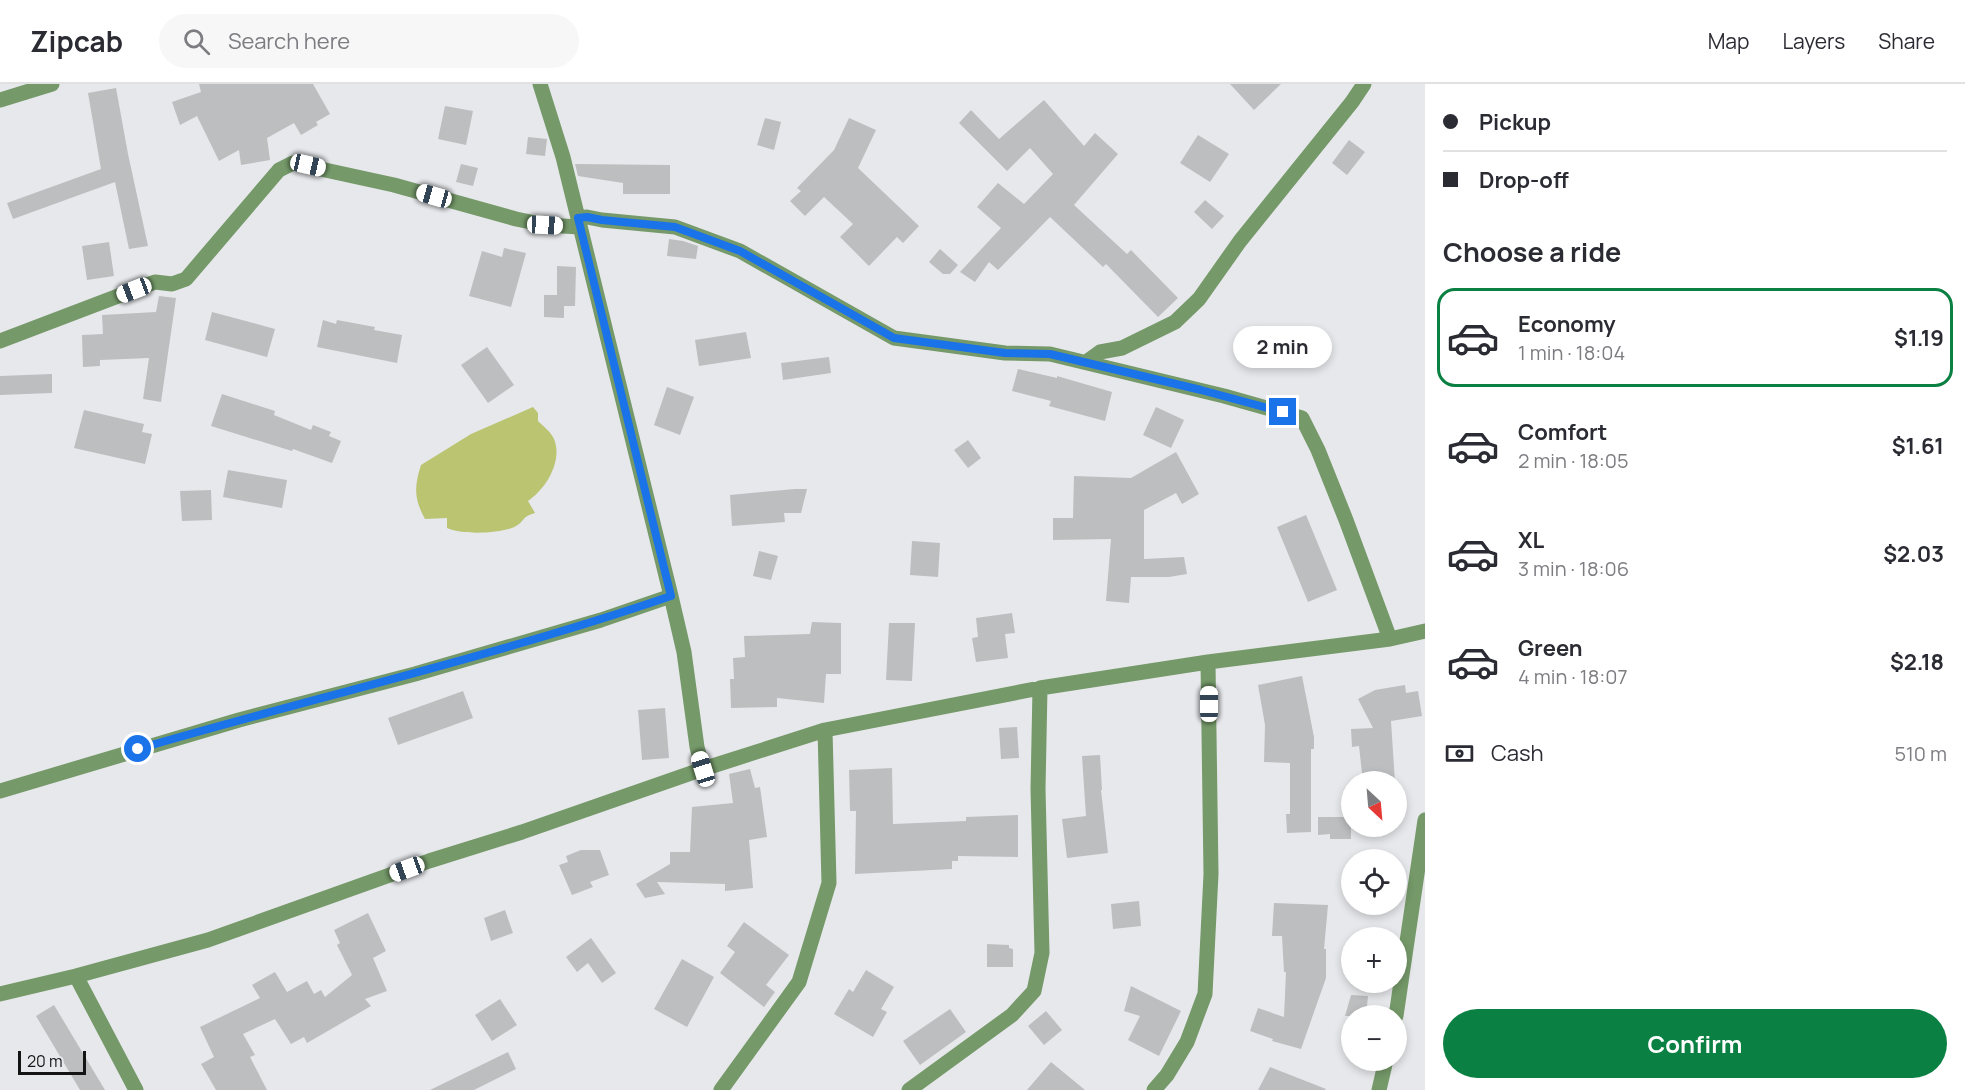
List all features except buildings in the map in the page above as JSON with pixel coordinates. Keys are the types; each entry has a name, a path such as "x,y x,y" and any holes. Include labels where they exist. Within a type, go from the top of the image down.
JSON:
{"street":[{"path":"0,100 52,84"},
{"path":"540,84 563,157 671,596 684,652 697,747 703,769"},
{"path":"1086,362 1100,352 1122,348 1175,322 1199,299 1240,241 1364,84"},
{"path":"0,341 155,282 172,284 186,279 279,170 293,163 394,185 545,225 579,222 587,217 675,227 740,251 894,338 1005,353 1050,354 1302,418 1318,450 1346,520 1390,639"},
{"path":"0,791 239,720 436,668 601,620 671,596"},
{"path":"0,994 208,940 429,861 825,730 1040,688 1208,662 1390,639 1425,631"},
{"path":"1154,1090 1167,1075 1188,1042 1205,994 1211,874 1208,662"},
{"path":"909,1090 1012,1014 1034,991 1042,953 1038,789 1040,688"},
{"path":"721,1090 799,982 829,883 825,730"},
{"path":"1398,1005 1425,820"},
{"path":"76,976 136,1090"},
{"path":"1379,1090 1383,1071"}],"green space":[{"path":"533,407 538,413 538,421 553,436 556,447 554,465 547,482 528,501 535,513 510,529 482,533 462,532 447,528 447,518 425,519 416,493 421,465 471,434"}],"route":[{"path":"138,749 415,674 601,620 671,596 578,218 587,217 675,227 740,251 894,338 1005,353 1050,354 1283,412"}]}
